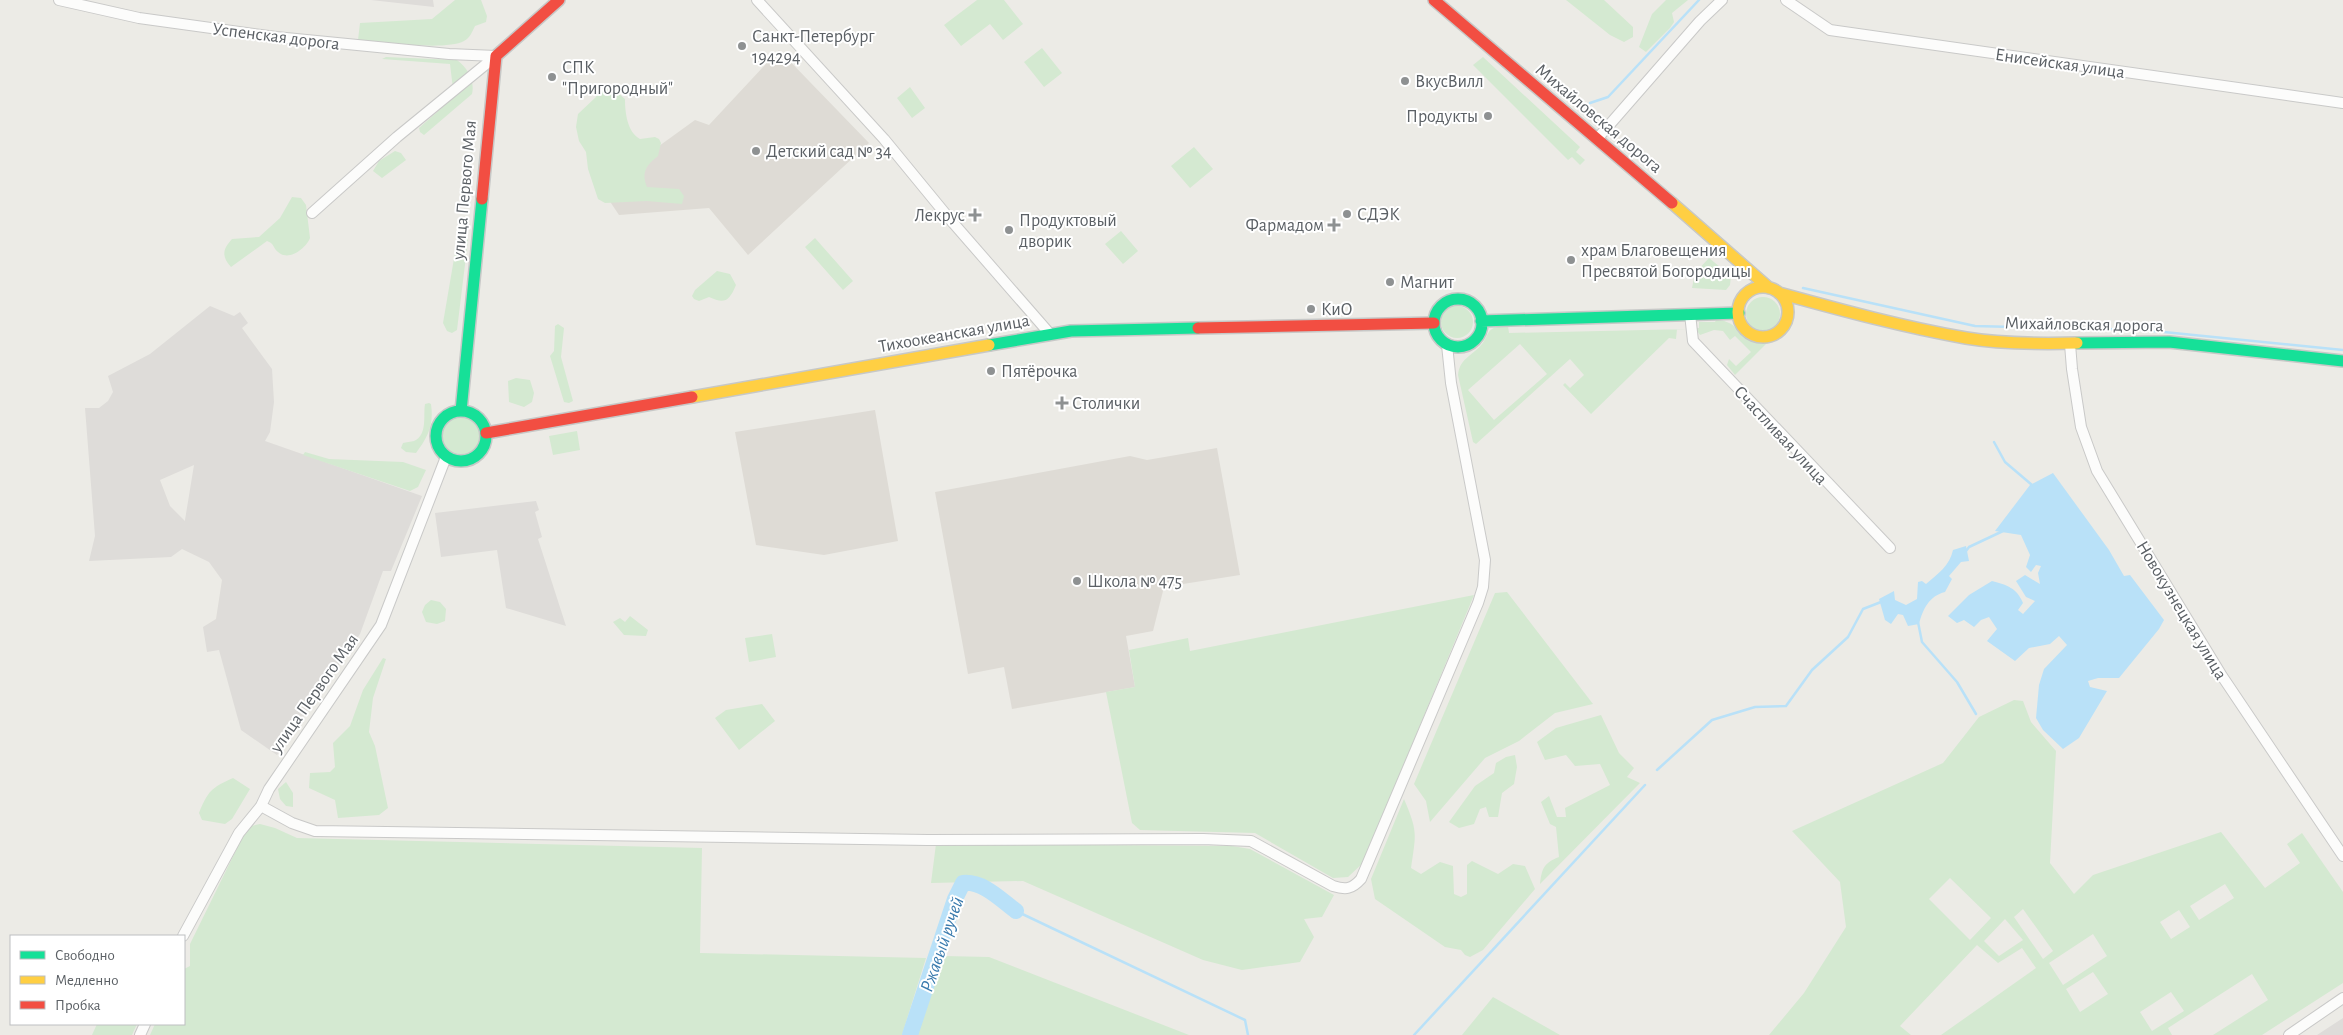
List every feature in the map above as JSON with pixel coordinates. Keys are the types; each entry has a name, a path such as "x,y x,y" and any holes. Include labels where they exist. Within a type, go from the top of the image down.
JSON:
{"street":[{"name":"Успенская дорога","path":"59,0 139,18 276,37 449,54 496,56"},
{"path":"312,213 559,0"},
{"path":"757,0 884,139 948,217 1050,334"},
{"name":"Михайловская дорога","path":"1434,0 1774,291 1828,308 1966,338 2018,344 2169,342 2343,361"},
{"path":"1597,140 1700,21 1722,0"},
{"name":"Енисейская улица","path":"1786,0 1830,30 2343,103"},
{"name":"улица Первого Мая","path":"461,411 496,56"},
{"path":"1742,264 1748,279 1739,313 1744,328 1759,337 1777,333 1787,319 1787,305 1774,291 1758,288 1744,296"},
{"path":"1458,299 1467,301 1474,306 1481,321 1480,331 1476,339 1458,347 1448,345 1438,336 1434,323 1436,314 1441,306 1449,301 1458,299"},
{"name":"Михайловская дорога","path":"1787,319 1808,309 1828,308"},
{"path":"1481,321 1739,313"},
{"name":"Счастливая улица","path":"1690,314 1693,341 1890,548"},
{"name":"Тихоокеанская улица","path":"486,433 1050,334 1138,329 1434,323"},
{"name":"Новокузнецкая улица","path":"2070,344 2081,427 2097,471 2222,676 2343,856"},
{"path":"261,806 292,823 315,831 928,840 1203,839 1251,841 1332,886 1342,889 1353,888 1361,879 1478,603 1483,587 1485,560 1451,383 1448,345"},
{"path":"461,411 478,417 486,433 485,443 481,452 474,458 465,461 455,461 446,457 437,444 437,429 446,416 461,411"},
{"name":"улица Первого Мая","path":"184,935 239,833 261,806 274,781 381,625 446,457"},
{"path":"2290,1035 2343,998"}],"shaded area":[{"path":"371,0 433,0 434,7"},
{"name":"Детский сад № 34","path":"779,50 869,143 748,255 709,208 619,215 601,188 695,120 709,125"},
{"path":"210,306 234,316 240,312 248,323 242,328 272,369 274,402 270,432 265,441 422,496 391,571 383,571 360,634 277,755 241,730 219,650 207,652 203,627 216,619 222,580 209,562 182,549 171,557 89,561 95,536 85,408 99,408 108,401 113,392 108,376 150,354","holes":["194,465 185,521 170,506 160,480"]},
{"path":"875,410 898,541 824,555 756,545 735,432"},
{"name":"Школа № 475","path":"1217,448 1240,575 1164,587 1153,631 1126,636 1135,687 1012,709 1004,667 968,674 935,492 1130,456 1147,460"},
{"path":"536,501 539,510 535,512 542,537 538,539 566,626 506,608 497,550 441,557 435,513"},
{"path":"2343,1018 2343,1035 2317,1035"}],"green space":[{"path":"455,0 481,0 487,16 486,22 475,26 469,37 464,41 455,44 428,46 358,40 360,23 432,19"},
{"path":"977,0 1004,0 1023,24 1003,40 990,24 961,46 944,25"},
{"path":"1566,0 1604,0 1633,27 1633,37 1624,42 1610,35"},
{"path":"1666,0 1688,0 1672,13 1674,22 1670,28 1646,52 1639,47 1652,14"},
{"path":"1042,48 1062,73 1044,87 1024,62"},
{"path":"386,57 457,60 470,75 473,89 472,94 424,135 420,132 419,128 454,97 450,64 382,59"},
{"path":"1483,57 1580,147 1576,152 1585,160 1580,165 1572,157 1568,160 1473,65"},
{"path":"607,84 625,99 628,121 632,132 640,139 655,137 661,143 658,156 650,163 645,173 644,178 647,187 679,189 684,196 682,204 647,201 605,203 598,199 588,169 586,152 579,141 576,127 578,114 596,97 600,86"},
{"path":"910,87 925,108 912,118 897,98"},
{"path":"1194,147 1213,169 1190,188 1171,166"},
{"path":"395,151 401,153 406,160 382,178 373,171 379,161"},
{"path":"292,197 301,198 306,205 310,238 305,246 292,255 282,255 267,241 231,267 224,253 232,239 259,237 280,218"},
{"path":"1121,231 1138,251 1123,264 1105,244"},
{"path":"463,234 467,236 468,240 457,330 452,333 447,331 443,323 457,241 458,237"},
{"path":"815,238 853,281 843,290 805,247"},
{"path":"1709,258 1731,276 1730,285 1726,290 1692,288 1695,273"},
{"path":"717,271 730,274 736,285 731,295 722,301 709,297 699,301 694,299 692,296 695,290"},
{"path":"1763,297 1775,302 1780,314 1775,326 1763,331 1751,326 1746,314 1751,302"},
{"path":"1457,306 1463,307 1468,311 1472,316 1472,328 1468,333 1463,337 1457,338 1451,337 1446,333 1442,328 1441,322 1442,316 1446,311 1451,307"},
{"path":"1716,320 1730,323 1752,340 1759,343 1767,343 1735,375 1727,365 1729,359 1736,366 1751,352 1735,336 1730,340 1723,331 1714,330 1700,335 1695,328 1699,328 1699,322 1715,322"},
{"path":"558,324 564,328 561,357 573,401 569,403 564,402 550,356 554,351 555,326"},
{"path":"1508,326 1509,333 1677,329 1676,339 1669,338 1591,414 1563,385 1565,383 1570,388 1584,375 1570,359 1476,444 1473,442 1458,375 1459,369 1464,361 1483,343 1490,330 1496,327","holes":["1520,344 1547,374 1494,420 1468,390"]},
{"path":"516,378 530,380 534,393 532,402 524,407 509,402 508,381"},
{"path":"425,404 431,404 432,418 427,436 416,453 406,452 401,448 403,443 414,441 421,434 424,424"},
{"path":"461,416 475,422 481,436 475,450 461,456 447,450 441,436 447,422"},
{"path":"577,431 580,450 553,455 549,436"},
{"path":"305,452 329,459 403,462 426,470 418,487 410,491 303,455"},
{"path":"1507,592 1593,704 1555,713 1519,741 1485,758 1430,822 1426,801 1414,784 1495,593"},
{"path":"1474,595 1363,863 1348,877 1333,878 1255,833 1140,830 1132,823 1106,692 1135,687 1129,650 1188,638 1190,651"},
{"path":"431,600 440,602 446,609 445,621 437,624 426,622 422,612 425,605"},
{"path":"630,616 648,630 646,636 624,635 613,622 620,618 625,622"},
{"path":"772,634 776,657 749,662 745,638"},
{"path":"383,658 386,659 373,698 369,732 375,746 388,808 379,815 338,818 335,800 309,788 310,773 330,772 335,767 333,743 350,726 363,690"},
{"path":"2014,700 2023,701 2031,722 2056,751 2050,863 2074,894 2093,875 2221,832 2265,888 2300,863 2287,844 2302,833 2343,892 2343,983 2262,1035 2213,1035 2268,1000 2252,974 2168,1028 2172,1035 1941,1035 2036,968 2022,948 1998,963 1977,945 1900,1026 1911,1035 1769,1035 1804,993 1846,927 1840,882 1792,831 1943,763 1979,717","holes":["1950,878 1991,918 1970,940 1929,899","2225,884 2234,898 2199,920 2190,906","2023,909 2053,951 2043,959 2014,917","2179,910 2190,927 2171,939 2160,922","2005,919 2023,940 1999,956 1984,941","2093,934 2107,956 2063,985 2049,963","2093,972 2108,994 2080,1012 2066,989","2171,992 2184,1011 2152,1031 2140,1012"]},
{"path":"762,704 775,721 739,750 715,718 726,710"},
{"path":"1601,715 1619,753 1634,768 1627,777 1640,783 1540,884 1547,864 1559,857 1556,827 1550,824 1541,802 1549,796 1557,817 1566,817 1565,808 1610,785 1600,764 1575,766 1566,755 1545,760 1537,742 1556,728"},
{"path":"1515,755 1517,767 1514,784 1502,793 1498,817 1489,817 1486,807 1480,809 1474,824 1459,828 1449,822 1475,786 1494,773 1496,763 1506,757"},
{"path":"233,778 250,789 232,819 225,824 202,820 199,813 208,795 215,788"},
{"path":"286,782 293,793 293,807 286,806 280,799 278,789"},
{"path":"1404,799 1415,833 1411,868 1421,874 1440,862 1453,866 1454,894 1461,897 1467,894 1467,865 1472,861 1498,874 1513,864 1525,866 1535,889 1483,950 1470,957 1461,950 1445,947 1375,899 1371,879"},
{"path":"260,824 275,828 297,838 702,848 700,953 926,958 902,1035 150,1035 155,1025 185,1025 185,968 190,966 190,944 244,834 251,826"},
{"path":"936,844 1232,846 1250,849 1334,895 1322,917 1304,919 1314,937 1300,962 1242,970 1203,960 1023,881 931,883"},
{"path":"944,956 989,957 1189,1035 917,1035"},
{"path":"1493,997 1560,1035 1462,1035"},
{"path":"97,1025 137,1025 132,1035 92,1035"}],"water":[{"path":"2053,473 2109,550 2124,576 2130,575 2164,620 2159,629 2119,678 2098,678 2088,681 2090,687 2107,691 2079,738 2063,749 2043,730 2036,718 2039,685 2044,669 2067,645 2059,636 2050,644 2029,648 2015,661 1987,641 1997,629 1989,617 1981,620 1974,627 1964,620 1957,623 1948,616 1969,595 1992,581 2007,586 2018,594 2023,603 2018,610 2023,614 2035,601 2026,597 2016,581 2025,575 2040,584 2038,573 2041,566 2036,565 2031,572 2026,567 2030,555 2021,535 1995,531 2030,485"},
{"path":"1966,546 1969,561 1961,562 1949,576 1952,579 1945,592 1931,600 1922,613 1919,624 1908,626 1903,615 1898,614 1891,624 1885,620 1879,599 1894,591 1895,600 1906,605 1917,599 1918,582 1922,581 1926,584 1946,565 1953,550"}],"waterway":[{"path":"1590,103 1608,97 1699,0"},
{"path":"1803,288 1975,326 2144,330 2343,350"},
{"path":"1994,442 2005,462 2032,485"},
{"path":"1966,551 1969,547 2003,531"},
{"path":"1657,770 1712,720 1755,707 1786,706 1812,670 1848,637 1863,609 1881,602"},
{"path":"1918,622 1922,642 1957,682 1976,714"},
{"path":"1414,1035 1645,785"},
{"name":"Ржавый ручей","path":"910,1035 955,899 963,883 970,883 984,888 1016,911"},
{"path":"1016,911 1245,1020 1248,1035"}],"traffic: fast":[{"path":"461,411 482,199"},
{"path":"1458,299 1467,301 1475,306 1480,314 1482,323 1480,332 1475,340 1467,345 1458,347 1449,345 1441,340 1436,332 1434,323 1436,314 1441,306 1449,301 1458,299"},
{"path":"1481,321 1739,313"},
{"path":"989,345 1071,331 1198,328"},
{"path":"2077,343 2169,342 2343,361"},
{"path":"461,411 471,413 479,418 484,426 486,436 484,446 479,454 471,459 461,461 451,459 443,454 438,446 436,436 438,426 443,418 451,413 461,411"}],"traffic: slow":[{"path":"1672,203 1769,288"},
{"path":"1763,287 1772,289 1783,298 1788,312 1786,321 1777,332 1763,337 1754,335 1743,326 1738,312 1740,303 1749,292 1763,287"},
{"path":"1779,293 1942,334 2021,343 2077,343"},
{"path":"692,397 989,345"}],"traffic: jam":[{"path":"482,199 496,56 559,0"},
{"path":"1434,0 1672,203"},
{"path":"1198,328 1434,323"},
{"path":"486,433 692,397"}],"place":[{"name":"Санкт-Петербург 194294","path":"742,46"},
{"name":"СПК \"Пригородный\"","path":"552,77"},
{"name":"ВкусВилл","path":"1405,81"},
{"name":"Продукты","path":"1488,116"},
{"name":"Детский сад № 34","path":"756,151"},
{"name":"СДЭК","path":"1347,214"},
{"name":"Лекрус","path":"975,215"},
{"name":"Фармадом","path":"1334,225"},
{"name":"Продуктовый дворик","path":"1009,230"},
{"name":"храм Благовещения Пресвятой Богородицы","path":"1571,260"},
{"name":"Магнит","path":"1390,282"},
{"name":"КиО","path":"1311,309"},
{"name":"Пятёрочка","path":"991,371"},
{"name":"Столички","path":"1062,403"},
{"name":"Школа № 475","path":"1077,581"}]}
